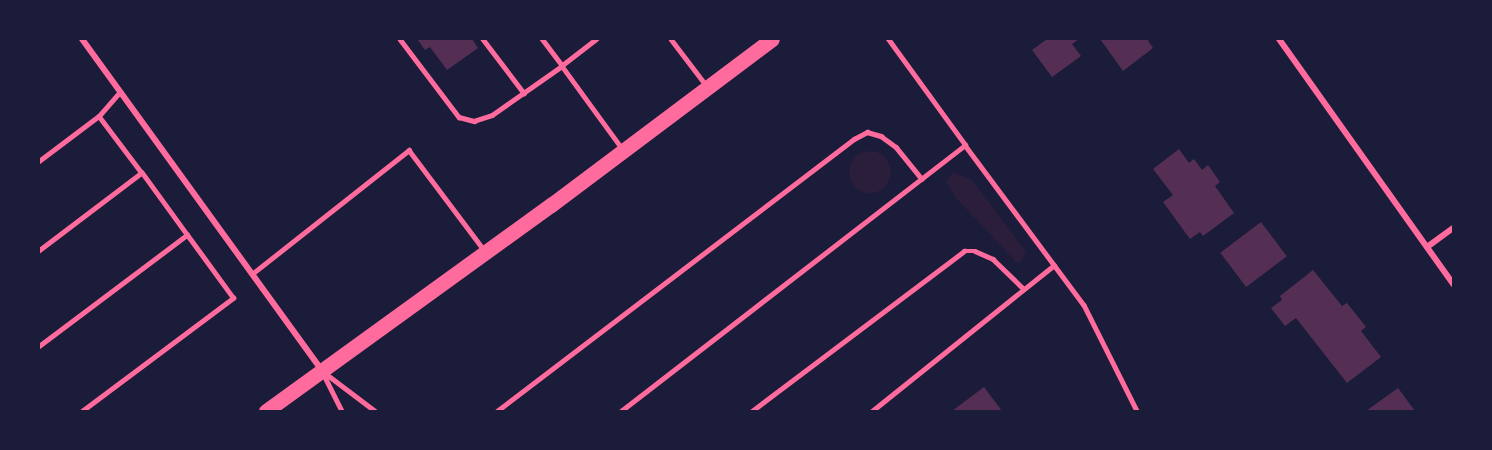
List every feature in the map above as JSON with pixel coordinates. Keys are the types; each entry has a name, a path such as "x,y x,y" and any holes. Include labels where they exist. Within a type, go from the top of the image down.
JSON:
{"main road":[{"path":"266,411 486,252 772,39"}],"street":[{"path":"82,39 322,371"},
{"path":"1279,39 1453,285"},
{"path":"1427,247 1453,228"}],"lane":[{"path":"400,39 459,117 474,121 492,115 597,39"},
{"path":"483,39 524,93"},
{"path":"542,39 623,151"},
{"path":"671,39 708,87"},
{"path":"888,39 1084,304 1137,411"},
{"path":"39,161 99,116 120,92"},
{"path":"82,411 233,298 99,116"},
{"path":"497,411 861,135 867,132 881,136 896,147 922,179"},
{"path":"621,411 965,145"},
{"path":"252,274 409,150 486,252"},
{"path":"39,251 142,173"},
{"path":"39,346 187,235"},
{"path":"752,411 964,251 975,251 993,259 1024,290"},
{"path":"872,411 1054,265"},
{"path":"322,371 342,411"},
{"path":"322,371 375,411"}],"shaded area":[{"path":"870,151 878,152 885,157 890,164 890,180 885,187 878,192 870,193 862,192 855,187 850,180 849,172 850,164 855,157 862,152"},
{"path":"953,172 972,180 1026,252 1021,262 1016,262 955,197 946,181"}],"building":[{"path":"417,39 472,39 478,48 447,70 430,47 425,50"},
{"path":"1047,39 1079,39 1072,44 1081,56 1052,77 1032,50"},
{"path":"1100,39 1147,39 1153,48 1123,71"},
{"path":"1179,149 1189,163 1194,159 1202,170 1208,165 1220,182 1215,186 1234,213 1203,236 1200,232 1190,239 1163,202 1173,195 1153,169"},
{"path":"1261,222 1287,256 1246,287 1220,253"},
{"path":"1313,270 1342,306 1347,303 1366,327 1361,331 1381,357 1347,383 1296,318 1285,326 1271,308 1282,300 1280,296"},
{"path":"984,387 1002,411 952,411"},
{"path":"1398,388 1415,411 1366,411"}]}
